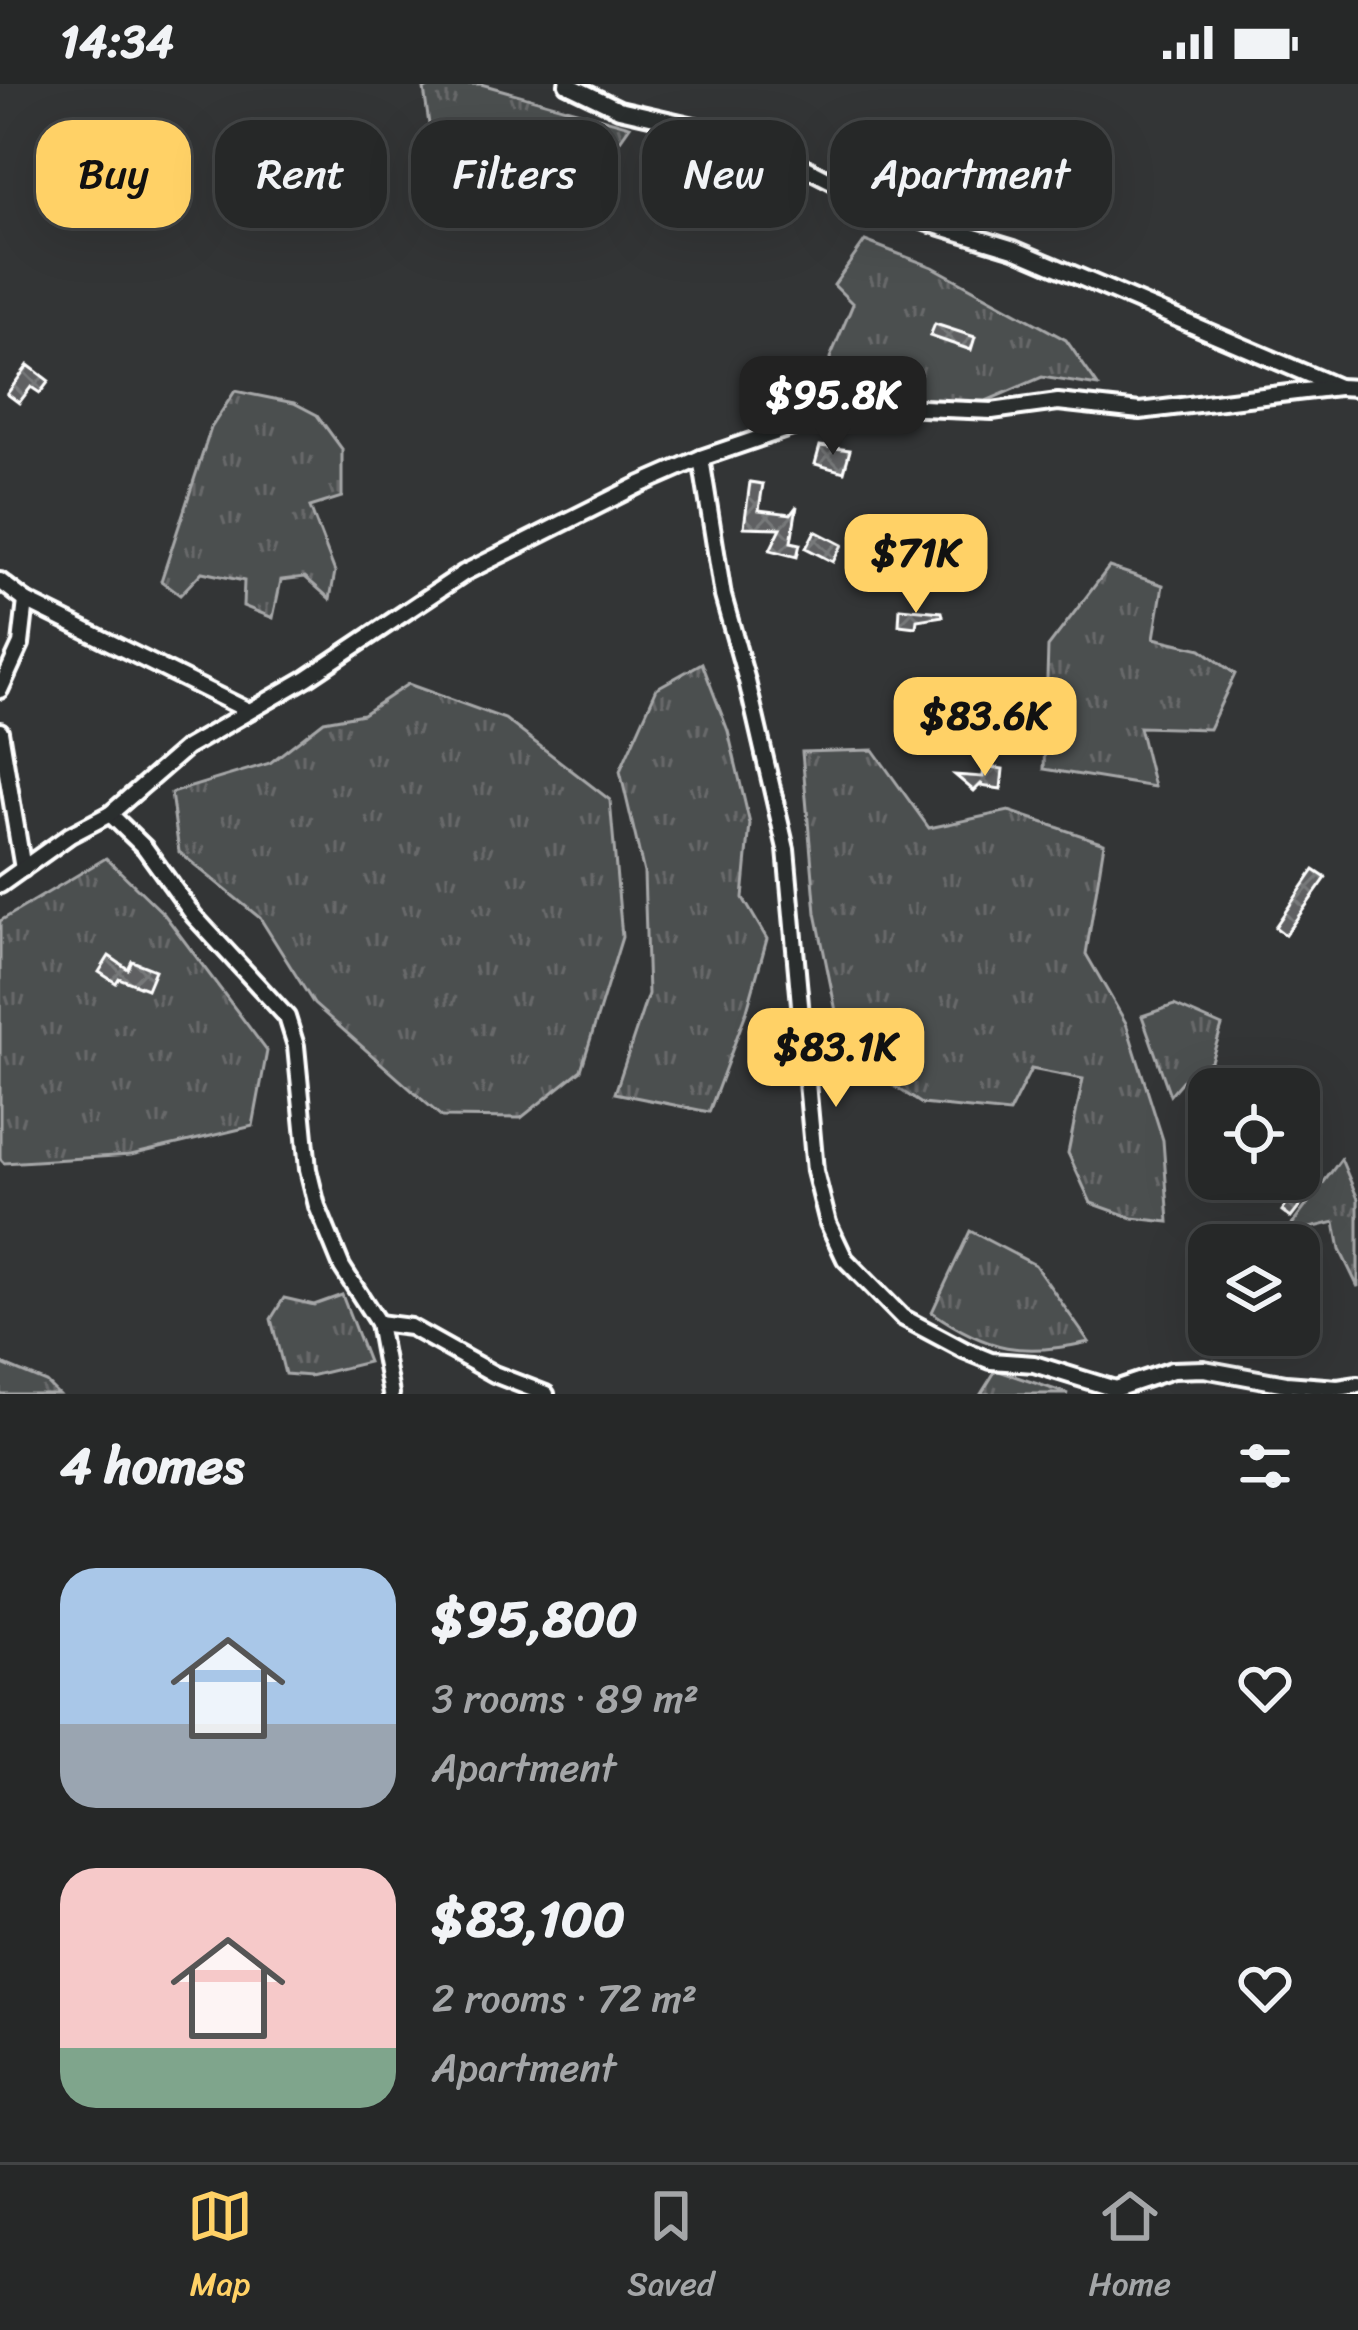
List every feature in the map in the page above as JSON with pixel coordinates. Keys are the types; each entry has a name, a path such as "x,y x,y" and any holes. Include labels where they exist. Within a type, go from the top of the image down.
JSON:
{"street":[{"path":"567,84 619,109 725,133 767,148 867,199 928,224 1014,249 1338,387"},
{"path":"0,884 70,835 110,814 186,748 307,678 464,573 701,458 838,411 899,407 992,411 1058,403 1140,411 1358,388"},
{"path":"701,458 722,596 786,849 815,1171 828,1223 845,1258 902,1317 991,1361 1034,1364 1114,1389 1172,1370 1204,1369 1286,1384 1358,1385"},
{"path":"0,580 26,601 250,711"},
{"path":"0,690 21,644 26,601"},
{"path":"0,731 23,869"},
{"path":"110,814 145,848 194,916 286,1017 296,1046 308,1169 317,1206 342,1267 377,1323 391,1394"},
{"path":"377,1323 410,1327 481,1368 546,1394"}],"green space":[{"path":"436,84 481,84 609,120 428,120 424,89"},
{"path":"618,123 630,126 618,143"},
{"path":"865,241 933,267 1066,340 1098,386 1042,377 977,405 907,403 836,389 830,358 853,304 834,285"},
{"path":"235,391 294,403 317,415 342,449 342,497 310,507 335,572 330,599 305,577 281,580 273,618 243,606 244,581 202,572 180,595 161,581 211,428"},
{"path":"1109,567 1163,585 1154,638 1201,649 1235,674 1209,729 1139,727 1154,787 1044,769 1048,647"},
{"path":"702,663 728,731 750,824 743,898 767,939 747,1010 709,1112 615,1093 648,994 644,873 620,771 657,688"},
{"path":"408,684 505,719 610,800 622,937 581,1070 521,1118 442,1117 314,1004 260,918 179,852 171,793 270,763 324,721 363,714"},
{"path":"873,750 929,828 1009,811 1104,843 1086,954 1126,1023 1163,1140 1169,1222 1133,1218 1091,1203 1068,1153 1083,1079 1031,1069 1009,1113 922,1104 873,1072 840,1031 816,913 802,752"},
{"path":"106,858 164,914 267,1051 253,1126 131,1155 4,1163 0,1159 0,921"},
{"path":"1174,1005 1222,1026 1211,1061 1188,1068 1170,1095 1142,1016"},
{"path":"1341,1159 1358,1199 1358,1287 1340,1250 1335,1222 1292,1224 1310,1200 1320,1200 1320,1187"},
{"path":"970,1231 1035,1265 1089,1342 1044,1349 1007,1347 971,1335 932,1312"},
{"path":"342,1295 368,1362 310,1376 285,1374 271,1319 284,1298 314,1305"},
{"path":"0,1363 46,1382 58,1394 0,1394"},
{"path":"996,1370 1068,1394 981,1394"}],"building":[{"path":"935,324 975,337 971,350 930,336"},
{"path":"28,365 49,381 40,393 31,387 19,403 7,394"},
{"path":"820,446 850,450 844,472 815,464"},
{"path":"750,482 763,484 759,510 791,514 797,506 791,542 800,544 797,557 770,550 781,528 744,527"},
{"path":"815,531 842,545 833,562 806,548"},
{"path":"900,608 942,612 943,616 917,620 916,627 899,625"},
{"path":"984,766 1003,769 1001,789 982,783 974,791 955,775 983,777"},
{"path":"1314,870 1326,878 1285,935 1275,927"},
{"path":"109,956 128,969 132,961 155,970 147,989 119,978 116,983 99,972"},
{"path":"1305,1200 1291,1218 1282,1211 1284,1202"}]}
